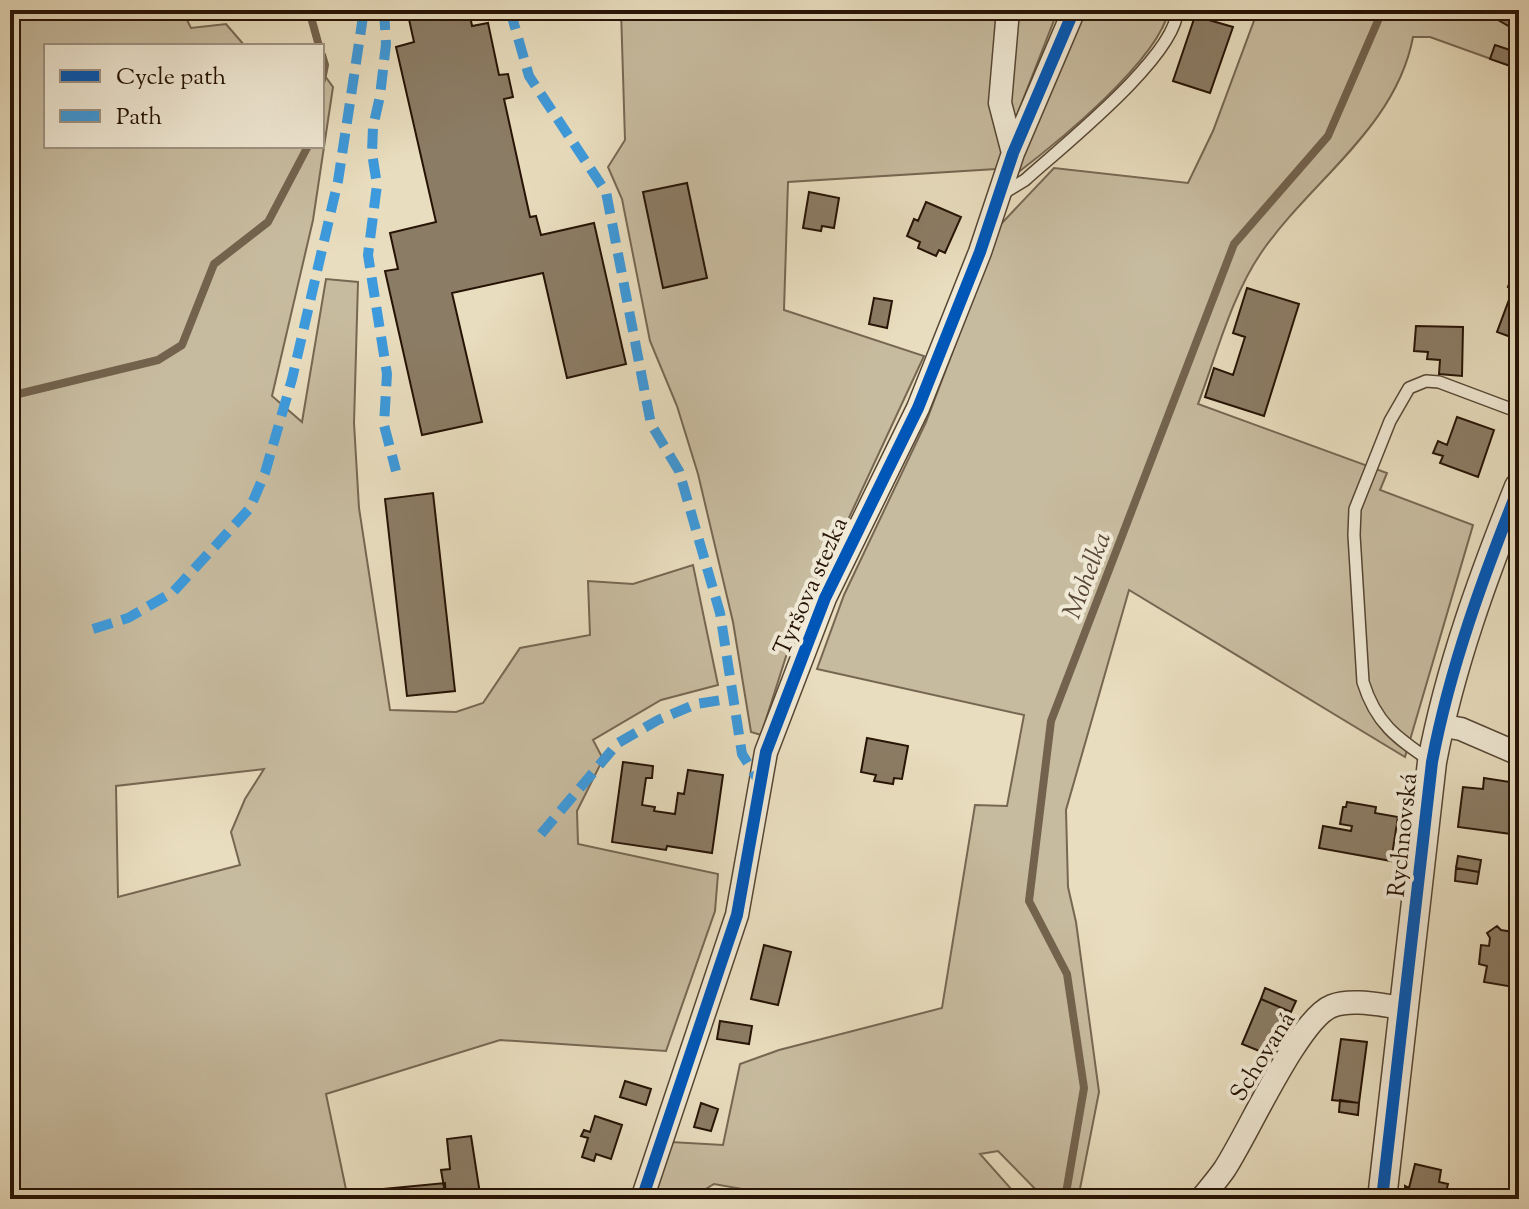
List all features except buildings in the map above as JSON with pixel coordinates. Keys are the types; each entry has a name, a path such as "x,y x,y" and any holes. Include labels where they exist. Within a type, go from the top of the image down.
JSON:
{"street":[{"path":"1008,10 1000,103 1013,153"},
{"name":"Tyršova stezka","path":"642,1199 737,915 766,752 825,598 918,408 980,252 1013,153 1074,10"},
{"name":"Rychnovská","path":"1382,1199 1432,762 1439,725 1480,584 1519,487"},
{"path":"1439,725 1461,729 1519,754"},
{"name":"Schovaná","path":"1201,1199 1224,1170 1294,1048 1314,1020 1331,1006 1351,1003 1406,1008"}],"lane":[{"path":"998,196 1025,180 1152,61 1173,29 1177,10"},
{"path":"1432,762 1385,726 1365,691 1354,550 1355,509 1390,421 1409,388 1426,381 1439,382 1519,412"}],"shaded area":[{"path":"10,10 182,10 191,28 226,24 243,44 44,44 44,148 324,148 313,220 272,396 302,422 326,279 358,282 354,423 359,508 390,710 456,712 483,703 520,648 590,635 588,581 633,584 693,565 718,685 661,700 593,740 603,759 577,811 578,844 718,874 715,911 666,1051 500,1040 326,1094 348,1199 10,1199","holes":["264,769 245,799 231,832 240,865 118,897 116,786"]},
{"path":"621,10 1058,10 996,169 788,182 784,310 924,356 789,647 761,735 751,732 733,622 698,474 677,406 650,341 622,199 608,167 625,140"},
{"path":"1085,10 1169,10 1161,30 1127,76 1080,121 1016,174 1037,116"},
{"path":"1258,10 1519,10 1519,69 1430,37 1413,37 1404,69 1371,126 1281,226 1251,270 1233,307 1198,404 1387,473 1380,490 1473,525 1405,757 1129,590 1066,810 1068,887 1076,922 1099,1092 1078,1199 1045,1199 998,1151 980,1154 1020,1199 750,1199 748,1190 714,1184 689,1199 651,1199 671,1142 723,1145 740,1064 779,1050 942,1008 975,805 1007,806 1024,715 817,669 844,595 926,422 1001,224 1054,168 1188,183 1213,131"},
{"path":"324,75 333,87 324,147"}],"waterway":[{"path":"309,10 318,44"},
{"name":"Mohelka","path":"1065,1199 1084,1088 1067,974 1029,901 1051,721 1234,244 1328,136 1380,16 1378,10"},
{"path":"324,62 324,70"},
{"path":"10,396 158,360 182,345 214,264 268,222 307,148"}],"marked path":[{"path":"93,629 128,618 173,592 250,508 265,473 292,379 338,181 364,10"},
{"path":"384,10 386,44 373,127 372,153 377,185 368,255 387,374 384,425 396,471"},
{"path":"510,10 529,76 606,192 651,424 679,471 720,613 742,754 760,783"},
{"path":"541,834 618,743 658,720 696,704 734,698"}],"cycle path":[{"path":"642,1199 737,915 766,752 825,598 918,408 980,252 1013,153 1074,10"},
{"path":"1382,1199 1432,762 1448,692 1469,623 1519,487"}]}
